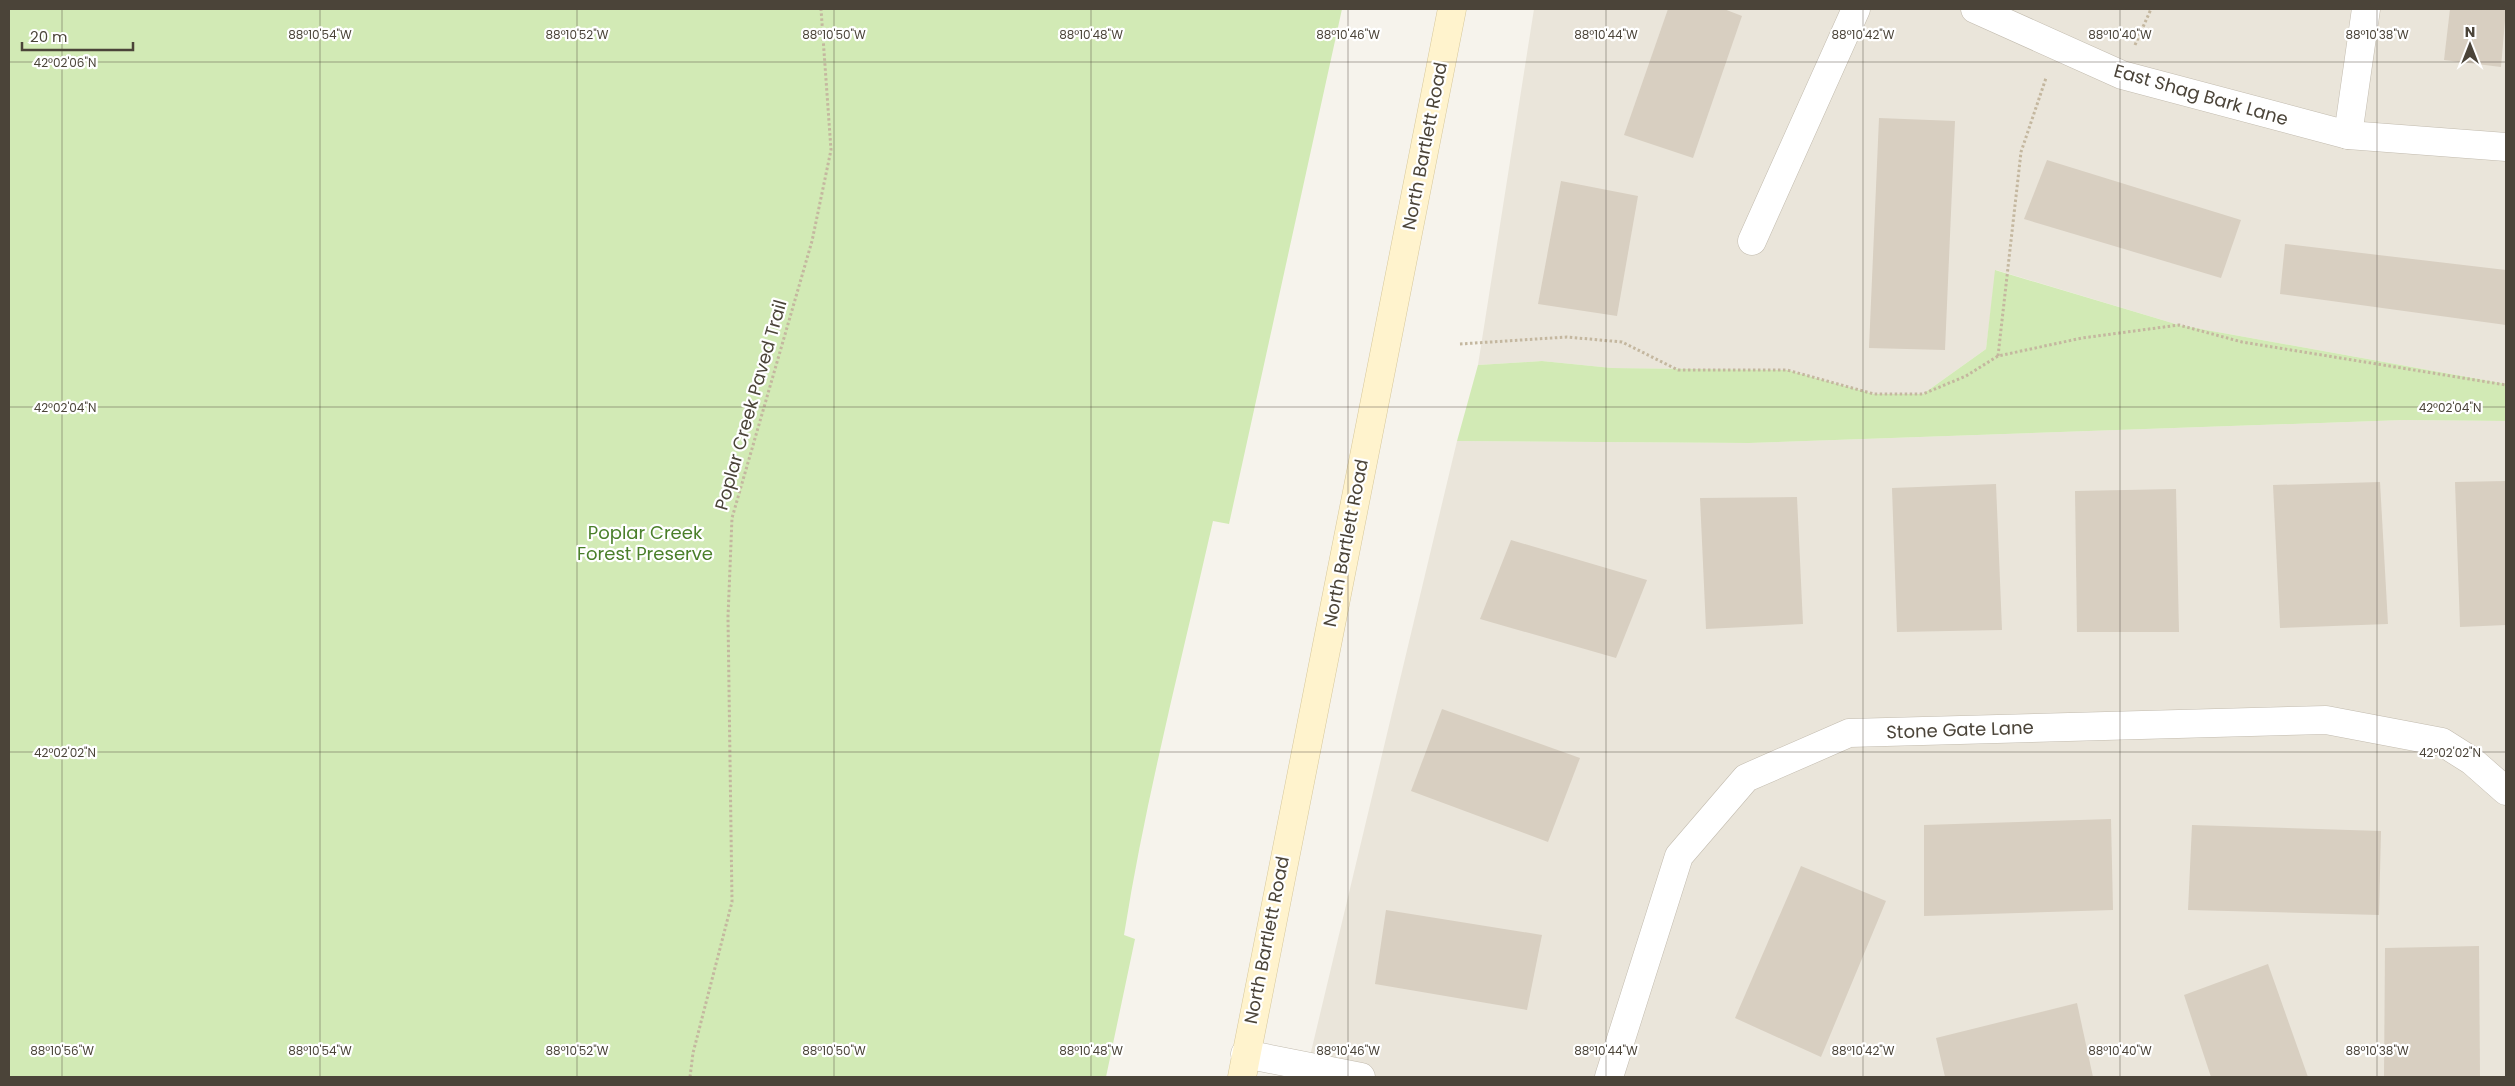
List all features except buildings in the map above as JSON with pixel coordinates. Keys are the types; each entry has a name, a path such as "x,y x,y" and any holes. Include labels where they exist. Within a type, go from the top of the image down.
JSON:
{"street":[{"name":"North Bartlett Road","path":"1243,1066 1452,9"},
{"path":"1752,241 1856,9"},
{"name":"East Shag Bark Lane","path":"1975,9 2122,75 2348,135 2506,147"},
{"path":"2348,135 2366,9"},
{"name":"Stone Gate Lane","path":"1609,1077 1679,856 1746,778 1849,733 2326,720 2442,742 2472,761 2504,786"},
{"path":"1243,1066 1362,1077"}],"path":[{"name":"Poplar Creek Paved Trail","path":"690,1077 692,1053 732,902 728,617 732,518 812,241 831,150 821,9"},
{"path":"1998,356 2021,152 2037,100 2058,47"},
{"path":"1460,344 1567,337 1622,342 1678,370 1787,370 1874,394 1923,394 1966,376 1998,356 2082,338 2179,326 2242,342 2506,385"}],"shaded area":[{"path":"1534,9 2506,9 2506,384 2179,325 1996,270 1986,349 1923,394 1874,394 1787,370 1612,368 1542,361 1478,365"},
{"path":"2404,420 2506,421 2506,1077 1305,1077 1457,441 1749,443"}],"green space":[{"name":"Poplar Creek Forest Preserve","path":"9,9 1342,9 1229,524 1213,521 1165,728 1143,831 1124,935 1135,939 1106,1077 9,1077"},
{"path":"1995,270 2179,325 2506,384 2506,421 2404,420 1749,443 1457,441 1478,365 1542,361 1612,368 1787,370 1874,394 1923,394 1986,349"}]}
